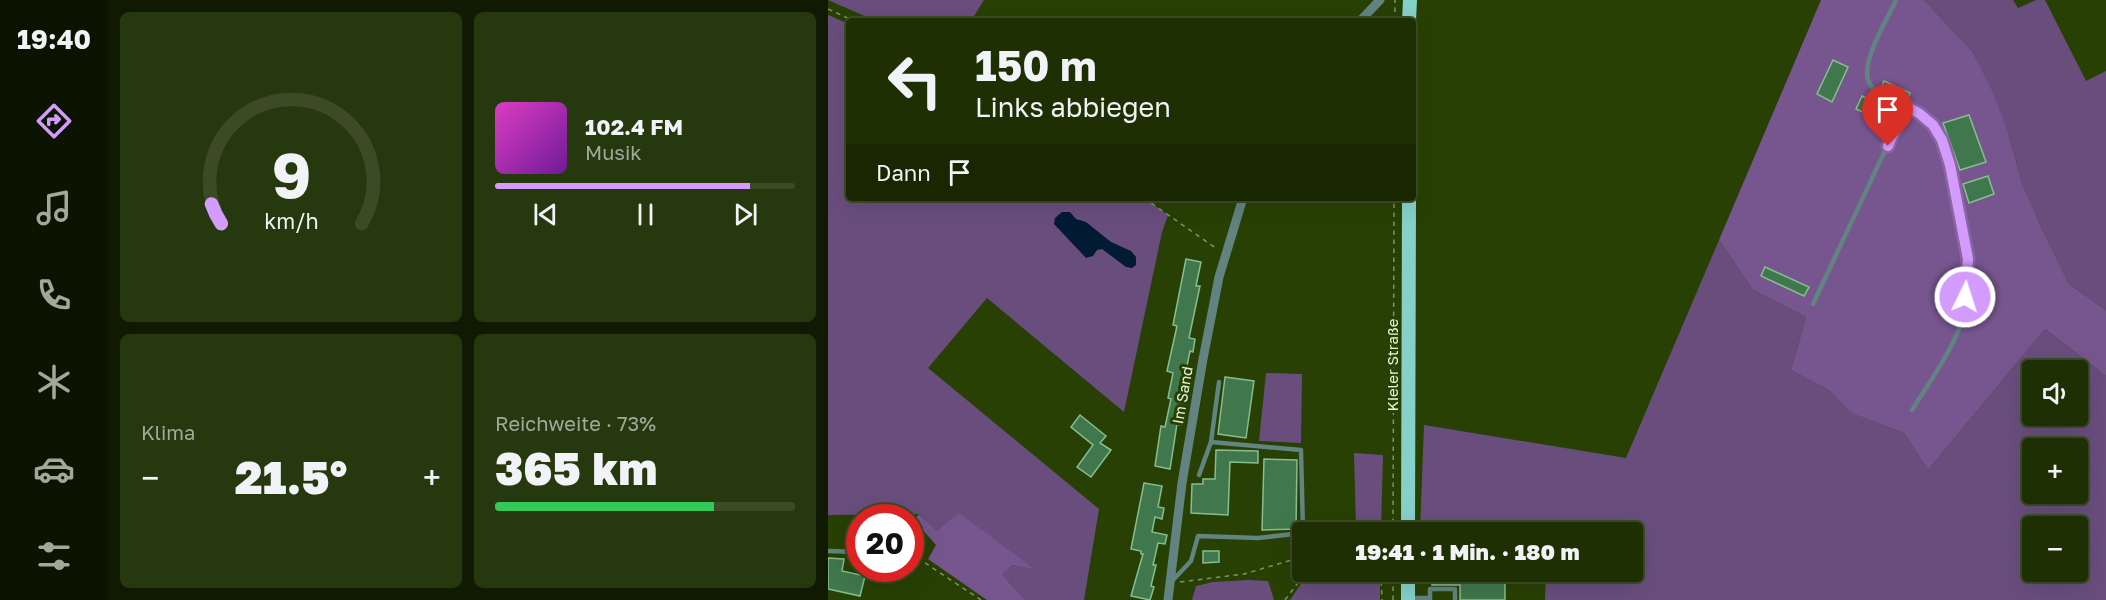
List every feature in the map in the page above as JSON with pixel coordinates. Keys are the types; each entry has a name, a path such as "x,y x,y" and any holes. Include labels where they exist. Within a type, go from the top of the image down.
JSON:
{"main road":[{"path":"1409,18 1410,0"},
{"name":"Kieler Straße","path":"1408,522 1409,201"},
{"path":"1407,599 1408,582"}],"street":[{"path":"1363,18 1380,0"},
{"name":"Im Sand","path":"1168,600 1182,483 1218,278 1242,201"}],"lane":[{"path":"1896,0 1869,58 1867,78 1871,87 1883,96 1920,114 1933,125 1942,140 1950,165 1968,259 1964,317 1948,351 1912,410"},
{"path":"1813,304 1906,106"},
{"path":"1199,475 1211,442 1219,382"},
{"path":"1211,442 1301,450 1302,522"},
{"path":"1170,583 1191,561 1198,536 1258,538 1292,534"},
{"path":"828,551 846,552"},
{"path":"1407,599 1430,599 1430,589 1455,589 1455,600"}],"path":[{"path":"1395,0 1395,18"},
{"path":"828,9 848,18"},
{"path":"1148,201 1226,253"},
{"path":"1393,522 1394,201"},
{"path":"1170,583 1244,574 1292,560"},
{"path":"924,562 981,600"},
{"path":"1285,600 1298,582"},
{"path":"1381,582 1382,600"},
{"path":"1393,582 1393,600"}],"shaded area":[{"path":"828,0 984,0 973,18 869,18"},
{"path":"1821,0 1924,0 1972,51 1992,91 2008,132 2022,183 2069,284 2106,310 2106,376 2045,329 1928,470 1904,433 1852,413 1830,391 1791,370 1806,317 1753,290 1719,240"},
{"path":"1924,0 2013,0 2018,8 2036,0 2045,0 2086,81 2106,71 2106,310 2069,284 2022,183 2008,132 1972,51"},
{"path":"828,15 846,23 846,201 1148,201 1168,215 1162,232 1124,412 987,298 928,368 1099,509 1084,600 1025,600 1002,574 1011,565 1032,568 937,531 924,519 924,504 846,504 846,515 828,515"},
{"path":"1719,240 1753,290 1806,317 1791,370 1830,391 1853,413 1904,433 1928,470 2045,329 2085,360 2022,360 2022,426 2088,426 2088,362 2106,376 2106,600 1545,600 1546,582 1643,582 1643,522 1420,522 1424,425 1626,458"},
{"path":"1266,373 1302,374 1301,443 1259,441"},
{"path":"1354,453 1383,455 1381,522 1356,522"},
{"path":"959,513 1034,569 1012,565 1002,574 1025,600 987,600 928,559 936,545 924,531 924,519 937,531"},
{"path":"1268,581 1274,600 1192,600 1196,586 1213,582"},
{"path":"1302,582 1380,582 1380,600 1290,600"}],"water":[{"path":"1062,212 1070,212 1076,219 1086,222 1111,242 1131,251 1136,257 1136,265 1132,268 1126,267 1102,249 1086,258 1054,224 1055,218"}],"building":[{"path":"1833,60 1848,67 1832,102 1817,94"},
{"path":"1884,81 1910,93 1906,100 1881,88"},
{"path":"1862,96 1898,113 1892,126 1856,109"},
{"path":"1969,115 1986,162 1960,170 1943,123"},
{"path":"1988,176 1994,194 1969,203 1963,184"},
{"path":"1186,259 1201,262 1196,286 1200,286 1189,338 1195,339 1193,352 1190,351 1183,386 1187,386 1180,425 1177,424 1170,469 1155,466 1161,426 1165,427 1171,399 1168,398 1173,373 1167,371 1177,326 1173,325"},
{"path":"1765,267 1809,287 1804,296 1761,276"},
{"path":"1225,377 1254,381 1246,438 1218,434"},
{"path":"1080,415 1106,436 1100,443 1111,450 1091,477 1077,467 1093,445 1071,427"},
{"path":"1216,450 1258,451 1258,463 1230,462 1228,515 1191,513 1192,484 1203,484 1203,479 1215,479"},
{"path":"1264,459 1297,460 1296,522 1292,522 1292,529 1262,530"},
{"path":"1144,483 1162,486 1158,507 1164,508 1162,519 1155,517 1152,532 1167,535 1165,544 1158,543 1151,586 1154,587 1150,600 1131,596 1143,554 1141,551 1131,549"},
{"path":"1203,551 1219,551 1219,562 1203,563"},
{"path":"828,558 844,559 842,571 846,572 846,582 864,582 860,596 828,589"},
{"path":"1432,582 1505,582 1505,600 1460,600 1460,585 1432,585"}],"route":[{"path":"1888,146 1906,106 1933,125 1942,140 1950,165 1968,259 1965,297"}]}
